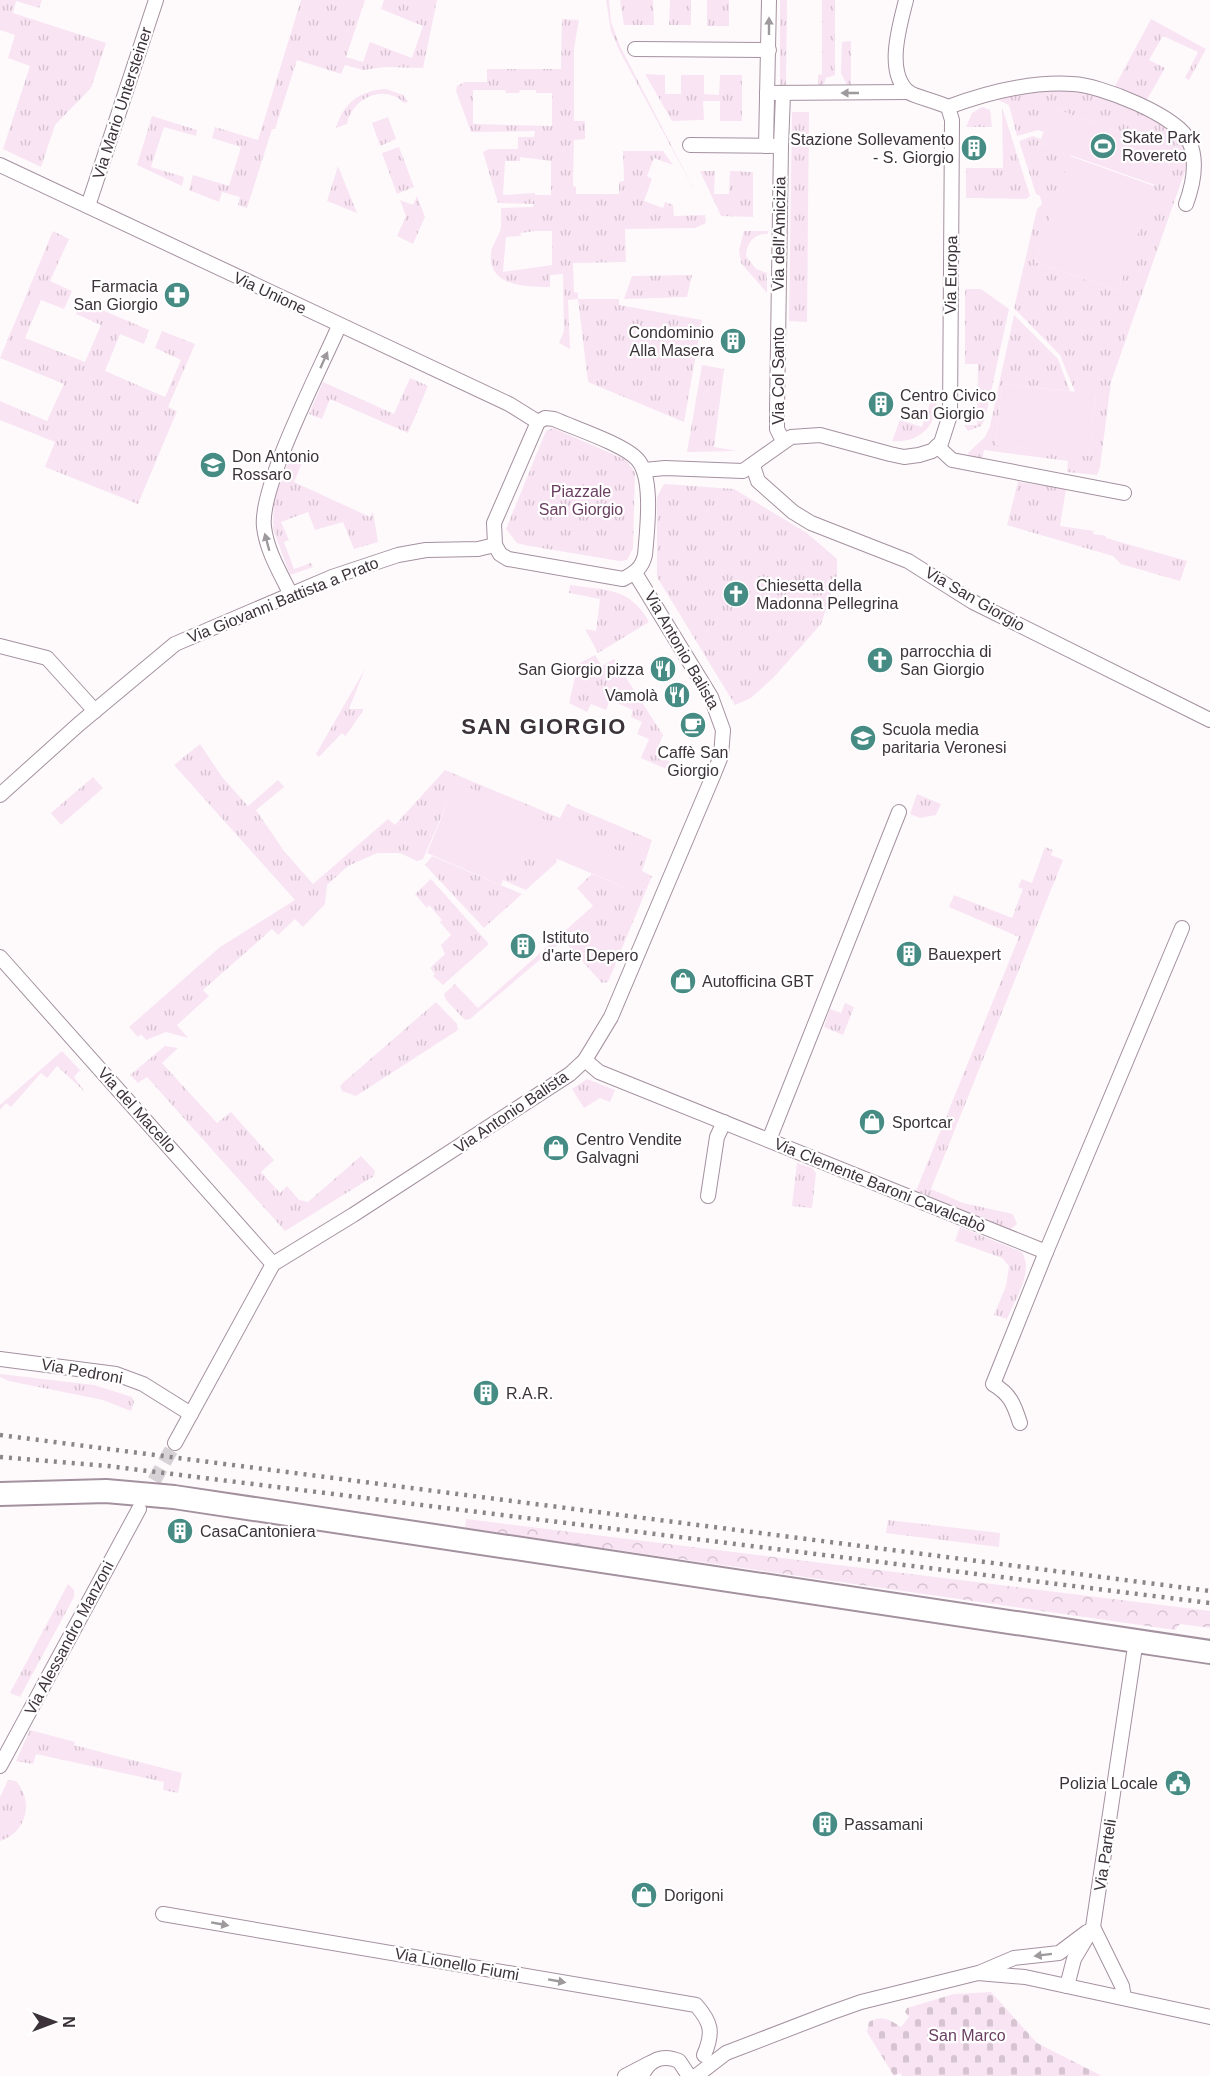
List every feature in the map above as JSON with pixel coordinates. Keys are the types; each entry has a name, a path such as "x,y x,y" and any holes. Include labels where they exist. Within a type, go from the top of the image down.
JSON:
{"main road":[{"path":"0,1494 106,1491 174,1497 1210,1652"}],"street":[{"name":"Via Mario Untersteiner","path":"88,206 156,0"},
{"path":"766,146 769,0"},
{"path":"906,0 897,58 899,75 909,92"},
{"path":"635,49 769,50"},
{"path":"767,93 909,92 948,107 978,96 1046,85 1074,84 1120,96 1182,130 1189,141 1194,170 1186,204"},
{"name":"Via dell'Amicizia","path":"778,309 783,94"},
{"name":"Via Europa","path":"939,444 950,414 952,120 948,107"},
{"path":"690,145 766,146 781,152"},
{"name":"Via Unione","path":"0,165 509,404 538,422"},
{"name":"Via Col Santo","path":"778,309 777,429 783,441"},
{"path":"291,595 271,555 263,526 268,489 339,326"},
{"path":"545,418 554,419 622,449 637,459 644,470 648,494 645,555 643,564 636,573 623,579 522,562 500,554 495,545 494,523 538,422 545,418"},
{"path":"644,470 665,468 743,471 791,437 820,435 904,457 925,453 939,444 952,460 1124,493"},
{"name":"Via San Giorgio","path":"753,466 758,481 811,523 908,561 973,602 1210,720"},
{"name":"Via Giovanni Battista a Prato","path":"0,795 175,644 332,577 398,555 426,550 478,549 495,545"},
{"name":"Via Antonio Balista","path":"174,1443 273,1264 554,1085 585,1060 611,1017 713,776 723,744 720,715 711,697 636,573"},
{"path":"0,646 47,658 95,711"},
{"path":"769,1140 899,812"},
{"path":"1020,1422 1013,1401 1006,1392 993,1384 1182,928"},
{"name":"Via del Macello","path":"0,957 273,1264"},
{"name":"Via Clemente Baroni Cavalcabò","path":"585,1060 599,1072 1046,1252"},
{"path":"708,1196 717,1137 724,1122"},
{"name":"Via Pedroni","path":"0,1359 116,1374 143,1384 191,1414"},
{"name":"Via Alessandro Manzoni","path":"0,1766 139,1509"},
{"name":"Via Parteli","path":"1067,1986 1074,1959 1093,1927 1136,1640"},
{"name":"Via Lionello Fiumi","path":"163,1914 696,2004 709,2020 710,2042 704,2055"},
{"path":"625,2076 657,2059 726,2053 861,2002 978,1973 1014,1958 1059,1953 1093,1927 1122,1986 1124,1998"},
{"path":"978,1973 1025,1977 1210,2017"},
{"path":"696,2076 726,2053"},
{"path":"672,2058 684,2066 689,2076"},
{"path":"642,2076 650,2063"}],"green space":[{"path":"0,0 42,0 39,8 16,1 13,13 106,43 91,88 55,125 41,167 3,149 30,66 8,58 15,35 0,30"},
{"path":"301,0 365,0 346,57 363,62 370,42 412,58 423,26 381,9 384,0 437,0 423,68 385,67 363,70 345,65 341,74 297,60 247,208 238,205 240,197 222,192 219,202 189,190 193,175 229,186 241,147 212,138 215,127 258,140"},
{"path":"606,0 609,0 611,22 620,46 698,197 619,50 611,31"},
{"path":"620,0 653,0 654,25 624,25"},
{"path":"670,0 691,0 691,25 669,25"},
{"path":"707,0 729,0 729,26 707,26"},
{"path":"780,0 787,0 786,85 780,85"},
{"path":"822,0 835,0 835,75 826,78 823,87 818,87 818,75 822,74"},
{"path":"562,19 579,20 574,48 574,121 585,121 585,139 574,140 573,186 576,187 576,194 619,194 619,182 624,181 623,151 663,151 673,165 654,158 647,176 652,179 644,201 663,208 665,202 673,205 674,216 705,215 706,223 695,228 625,229 626,262 573,263 574,292 578,293 578,299 568,300 570,349 559,343 564,331 563,274 550,275 550,287 520,285 502,279 495,273 491,264 493,245 501,228 501,208 533,207 534,204 498,203 483,152 489,149 518,149 518,137 534,137 535,131 471,132 456,91 457,86 465,82 487,82 487,69 561,69","holes":["473,90 505,90 506,93 536,90 536,93 552,93 552,126 473,124","520,157 551,161 551,195 535,195 535,193 503,195 505,161 520,161","552,231 552,265 503,272 506,237 521,236 520,233"]},
{"path":"1151,19 1206,49 1189,80 1185,78 1198,52 1163,36 1149,60 1165,68 1145,103 1114,88"},
{"path":"851,41 851,87 848,87 841,73 842,42"},
{"path":"645,74 665,75 665,94 681,94 681,75 704,75 704,94 719,95 720,75 742,75 742,121 720,121 720,101 703,101 704,120 672,121"},
{"path":"386,89 403,95 408,102 404,103 387,94 370,96 355,107 347,124 336,128 348,105 360,95"},
{"path":"1071,89 1098,95 1130,107 1161,123 1182,140 1187,155 1185,171 1111,382 1097,475 1067,472 1068,461 984,450 982,460 969,457 968,453 985,437 990,426 1014,315 1058,359 1070,391 1002,384 996,445 1089,455 1096,395 1075,392 1060,355 1014,308 1037,209 1042,204 1040,196 1036,194 1019,141 1033,136 1041,139 1039,144 1071,155 1035,262 1118,291 1166,149 1053,108 1044,132 1038,130 1017,136 1009,105 992,97"},
{"path":"982,107 990,110 992,127 966,127 972,113"},
{"path":"1002,107 1030,196 1026,199 966,198 966,168 1003,168"},
{"name":"Skate Park Rovereto","path":"1053,108 1166,149 1155,185 1039,144"},
{"path":"792,112 809,112 807,322 789,321"},
{"path":"152,116 197,130 196,136 164,127 151,167 184,177 182,186 137,165"},
{"path":"388,117 396,139 380,146 372,123"},
{"path":"399,147 414,187 397,194 382,153"},
{"path":"1070,156 1154,186 1118,291 1035,262"},
{"path":"338,166 357,213 327,201"},
{"path":"700,171 715,171 714,194 729,194 730,171 753,172 753,217 721,216"},
{"path":"417,196 425,217 413,244 397,236 406,216 400,200 413,205"},
{"path":"53,231 69,239 50,281 72,291 64,309 41,300 25,338 85,362 101,325 76,314 81,301 149,330 144,344 120,334 105,371 165,397 181,360 155,348 162,331 195,344 168,407 177,411 138,504 45,467 55,442 0,420 0,401 47,421 64,384 0,358"},
{"path":"744,231 768,231 768,234 759,235 752,240 747,247 746,256 756,269 767,273 767,293 741,263 739,250"},
{"path":"692,275 687,297 624,299 632,276"},
{"path":"965,289 981,289 1009,309 985,419 981,426 968,431 964,425 977,425 978,364 965,364"},
{"path":"578,299 619,299 619,305 702,320 684,422 588,382"},
{"path":"702,365 724,369 714,447 737,451 687,452"},
{"path":"410,378 428,386 408,433 330,399 322,419 309,414 323,382 394,414"},
{"path":"1002,384 1096,394 1089,456 996,445"},
{"path":"931,400 937,400 934,418 930,425 910,440 892,441 900,420 922,427"},
{"name":"Piazzale San Giorgio","path":"553,428 626,460 635,473 633,548 627,560 619,561 524,545 517,543 506,529 546,431"},
{"path":"290,458 302,463 294,482 370,517 373,512 378,542 354,549 343,522 315,530 308,512 281,522 289,540 284,542 294,569 311,563 313,567 290,575 273,529 274,498"},
{"path":"1018,482 1066,489 1060,526 1094,531 1093,534 1187,561 1180,581 1121,564 1113,556 1007,525"},
{"path":"664,484 734,489 807,533 837,559 837,576 821,624 774,677 751,698 735,705 657,577 657,497"},
{"path":"570,585 616,592 625,596 641,610 649,622 598,653 585,629 596,631 600,599 569,593"},
{"path":"595,655 602,666 614,659 663,735 655,755 681,767 678,774 641,758 649,739 637,734 642,722 631,717 633,710 610,700 606,710 591,704 587,712 569,703 578,664"},
{"path":"365,669 349,709 363,709 363,712 345,736 342,733 319,757 316,754"},
{"path":"200,744 222,777 248,806 278,780 284,787 256,810 284,851 313,884 388,819 395,825 445,770 560,818 567,804 652,840 642,871 652,876 608,982 602,983 566,943 561,942 470,1019 465,1020 446,1000 444,994 455,984 478,1008 593,906 577,888 592,874 629,889 456,783 423,859 417,861 400,853 377,853 348,866 327,885 325,904 303,927 295,919 278,935 272,929 203,990 209,996 177,1025 188,1038 166,1032 146,1040 141,1034 138,1037 129,1027 220,947 295,900 174,765"},
{"path":"93,777 103,788 61,825 51,813"},
{"path":"456,782 641,860 629,889 519,843 501,885 427,853"},
{"path":"917,794 941,804 936,815 920,818 910,814"},
{"path":"519,842 556,858 557,862 526,890 503,880"},
{"path":"1045,847 1053,850 1051,855 1063,860 931,1189 963,1203 1013,1214 1017,1224 1011,1229 916,1191 1019,937 949,907 954,895 1012,918 1023,889 1018,887 1022,879 1032,883"},
{"path":"432,856 522,894 484,928 425,865"},
{"path":"431,879 489,944 443,985 433,976 435,974 430,968 445,954 441,945 451,935 429,905 427,908 415,894"},
{"path":"436,1002 457,1024 458,1030 356,1096 342,1091 340,1086 344,1082"},
{"path":"845,1003 854,1007 843,1035 824,1027 830,1009 841,1013"},
{"path":"165,1046 178,1048 162,1063 217,1123 231,1112 274,1160 261,1172 280,1193 287,1186 299,1200 308,1202 361,1156 375,1171 374,1176 285,1231 147,1077 138,1083 130,1075"},
{"path":"62,1051 80,1070 74,1077 85,1092 57,1066 47,1078 41,1073 11,1107 6,1103 0,1110 0,1105"},
{"path":"587,1079 615,1090 610,1102 600,1098 584,1108 572,1089"},
{"path":"797,1163 812,1168 816,1173 812,1208 792,1206"},
{"path":"960,1227 1022,1252 1026,1268 1025,1277 1007,1319 994,1315 1006,1286 1009,1266 1002,1258 955,1241"},
{"path":"0,1374 94,1385 132,1397 134,1402 131,1411 103,1400 9,1381 0,1377"},
{"path":"466,1519 1210,1611 1210,1628 1180,1624 1175,1630 465,1528"},
{"path":"888,1520 1000,1533 999,1547 886,1533"},
{"path":"68,1584 74,1590 74,1597 20,1697 10,1693"},
{"path":"30,1730 75,1742 74,1745 182,1773 178,1793 163,1790 164,1782 36,1754 33,1764 16,1761"},
{"path":"8,1780 16,1781 22,1789 26,1807 25,1816 16,1831 0,1841 0,1797"},
{"name":"San Marco","path":"991,1992 1037,2043 1102,2076 902,2076 900,2073 894,2076 867,2032 869,2022 878,2018 889,2020 901,2027 909,2017 905,2012 907,2008 954,1994"}],"tunnel":[{"path":"144,1499 175,1443"}],"railway":[{"path":"0,1435 1210,1591"},
{"path":"0,1457 108,1466 1210,1603"}],"place":[{"name":"Skate Park Rovereto","path":"1103,146"},
{"name":"Stazione Sollevamento - S. Giorgio","path":"974,148"},
{"name":"Farmacia San Giorgio","path":"177,295"},
{"name":"Condominio Alla Masera","path":"733,341"},
{"name":"Centro Civico San Giorgio","path":"881,404"},
{"name":"Don Antonio Rossaro","path":"213,465"},
{"name":"Chiesetta della Madonna Pellegrina","path":"736,594"},
{"name":"parrocchia di San Giorgio","path":"880,660"},
{"name":"San Giorgio pizza","path":"663,669"},
{"name":"Vamolà","path":"677,695"},
{"name":"Caffè San Giorgio","path":"693,725"},
{"name":"Scuola media paritaria Veronesi","path":"863,738"},
{"name":"Istituto d'arte Depero","path":"523,946"},
{"name":"Bauexpert","path":"909,954"},
{"name":"Autofficina GBT","path":"683,981"},
{"name":"Sportcar","path":"872,1122"},
{"name":"Centro Vendite Galvagni","path":"556,1148"},
{"name":"R.A.R.","path":"486,1393"},
{"name":"CasaCantoniera","path":"180,1531"},
{"name":"Polizia Locale","path":"1178,1783"},
{"name":"Passamani","path":"825,1824"},
{"name":"Dorigoni","path":"644,1895"}],"district":[{"name":"SAN GIORGIO","path":"544,726"}]}
